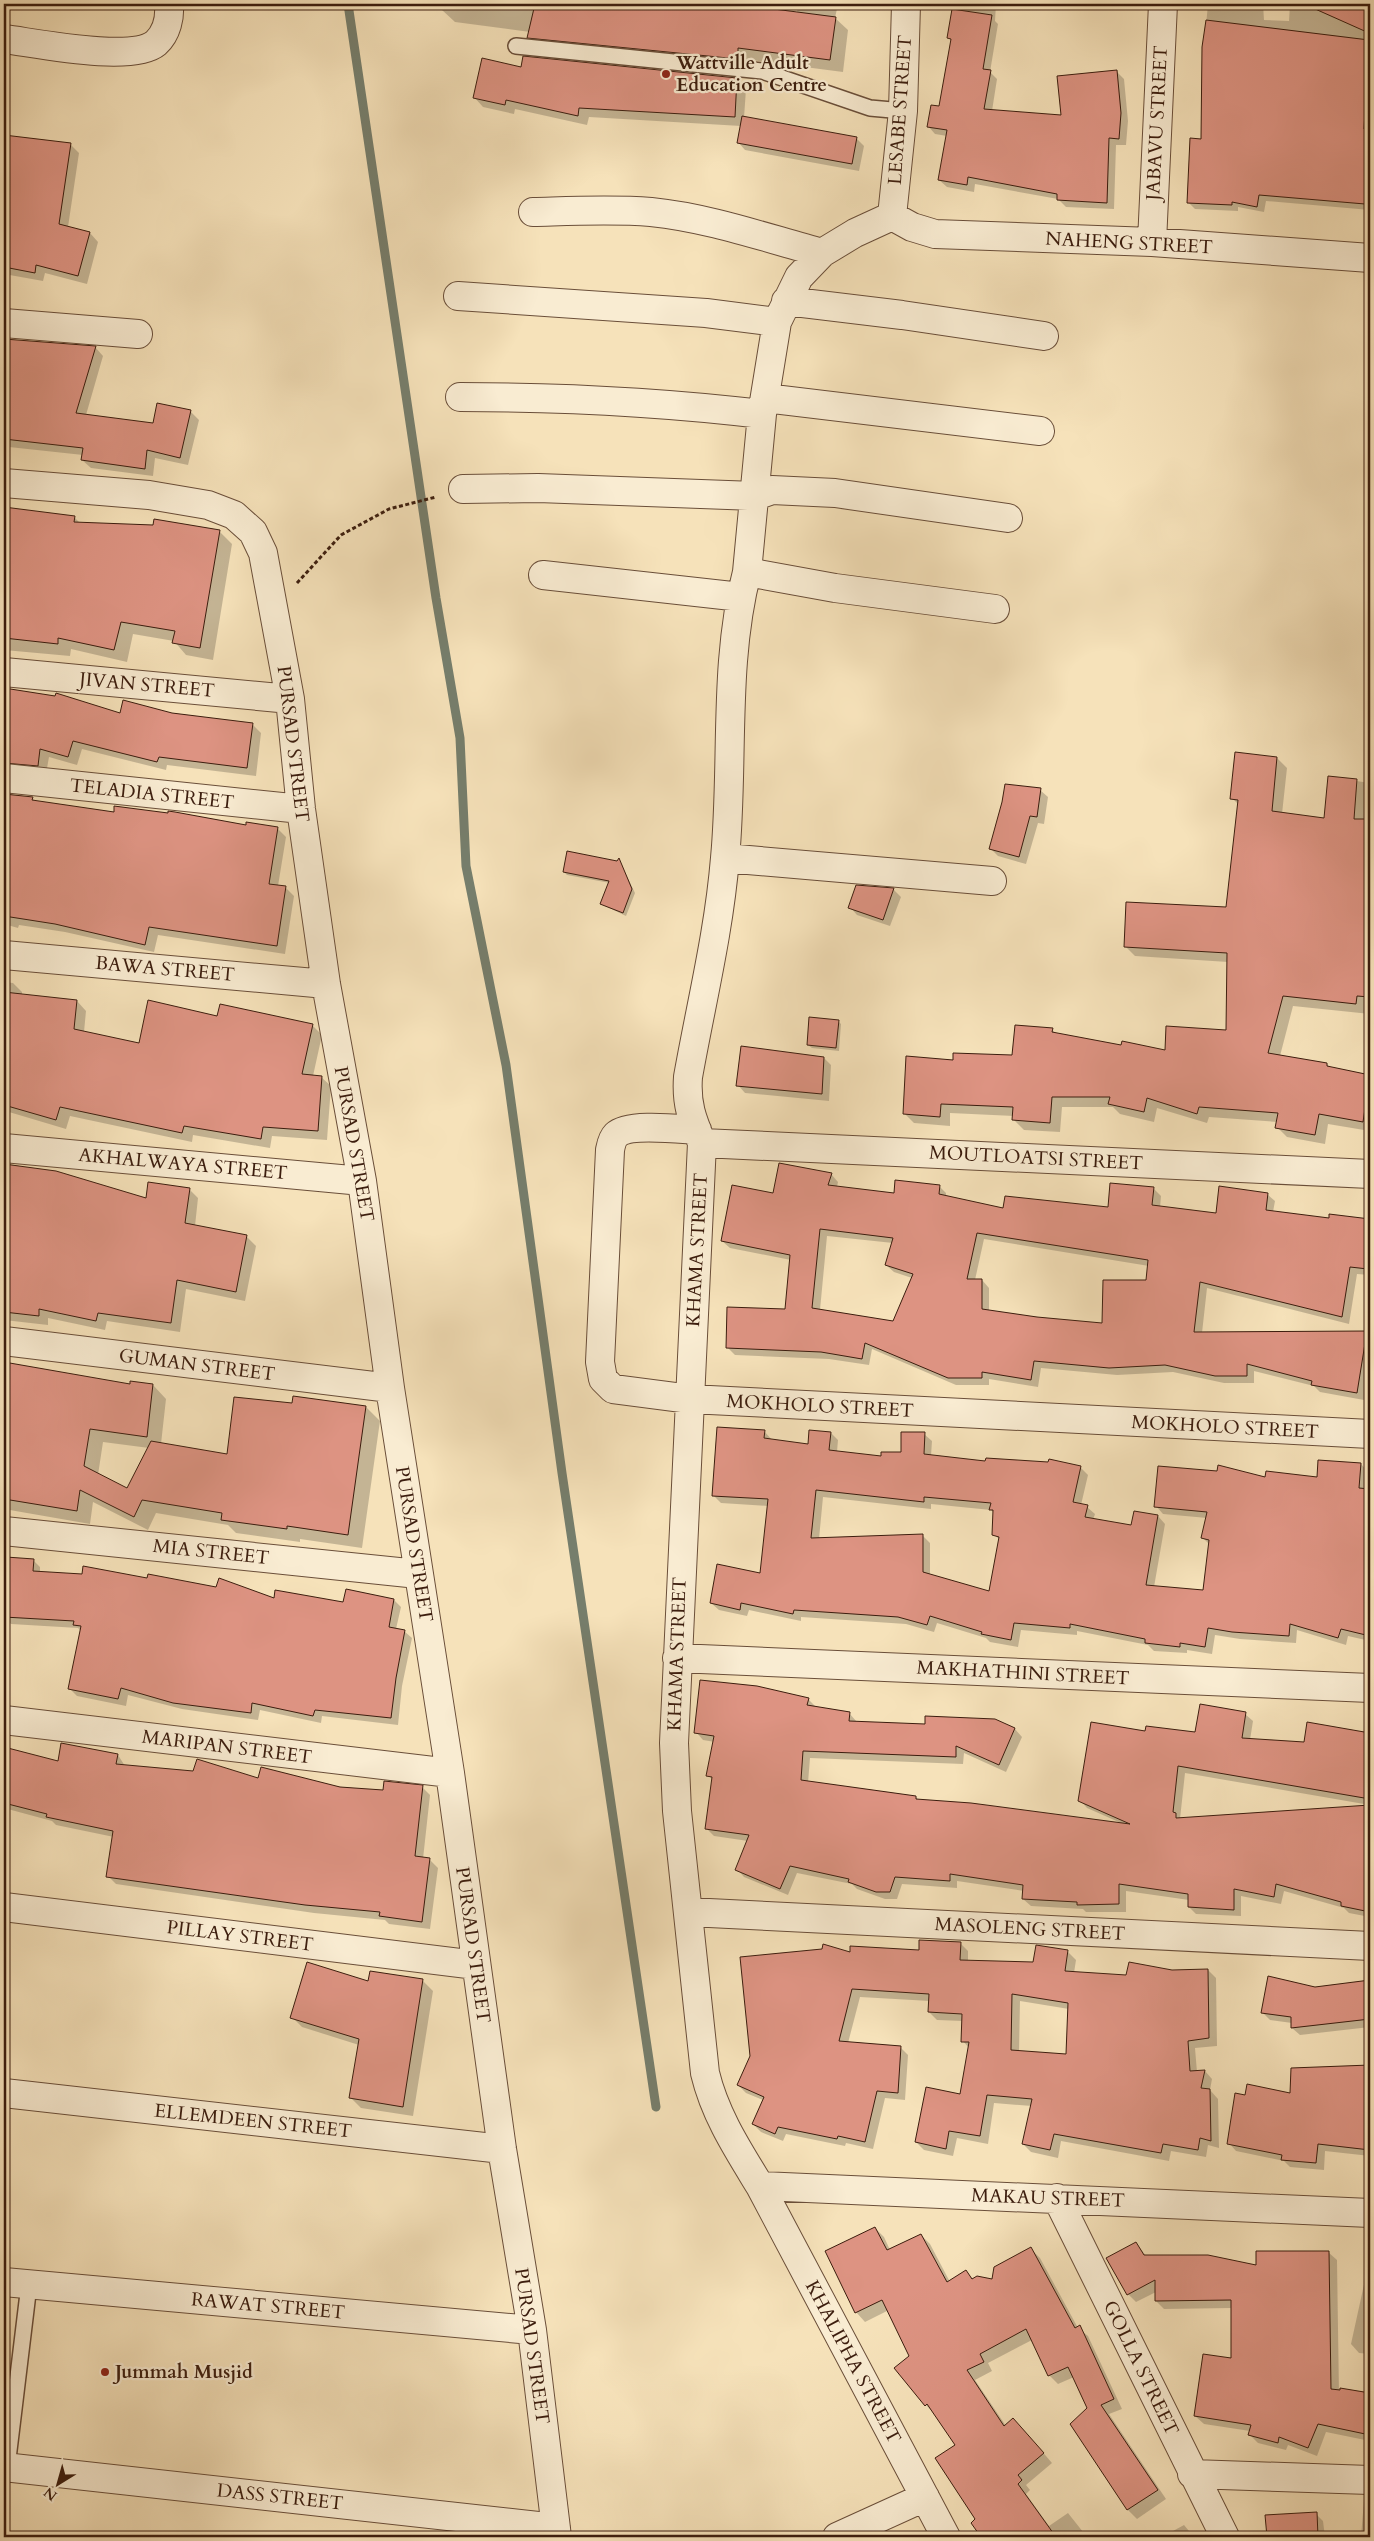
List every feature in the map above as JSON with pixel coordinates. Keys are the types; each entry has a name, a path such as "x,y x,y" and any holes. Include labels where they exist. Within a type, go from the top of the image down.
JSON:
{"street":[{"path":"4,39 99,51 143,49 155,44 167,26 169,4"},
{"name":"LESABE STREET","path":"892,216 903,111 906,4"},
{"name":"JABAVU STREET","path":"1152,242 1163,4"},
{"path":"533,212 591,210 652,212 711,222 822,253"},
{"path":"782,311 800,277 822,253 855,233 892,216"},
{"name":"NAHENG STREET","path":"892,216 912,226 935,234 1152,242 1370,258"},
{"path":"458,296 706,313 782,311 902,315 1044,336"},
{"name":"KHAMA STREET","path":"760,2186 720,2116 710,2092 705,2073 676,1801 674,1743 690,1399 699,1136 686,1097 688,1077 717,929 726,858 734,652 755,496 763,406 782,311"},
{"path":"4,323 138,334"},
{"path":"460,397 537,397 763,406 1040,431"},
{"name":"PURSAD STREET","path":"4,484 149,495 208,505 234,515 253,532 263,553 290,699 300,809 326,984 362,1181 390,1388 450,1773 502,2149 532,2330 556,2533"},
{"path":"463,489 538,488 755,496 772,490 835,493 1008,518"},
{"path":"543,574 835,588 995,609"},
{"name":"JIVAN STREET","path":"4,672 290,699"},
{"name":"TELADIA STREET","path":"4,778 300,809"},
{"path":"726,858 992,881"},
{"name":"BAWA STREET","path":"4,955 326,984"},
{"name":"MOKHOLO STREET","path":"699,1136 638,1128 623,1131 613,1139 610,1150 600,1362 602,1379 613,1389 690,1399 1370,1434"},
{"name":"MOUTLOATSI STREET","path":"699,1136 1370,1174"},
{"name":"AKHALWAYA STREET","path":"4,1148 362,1181"},
{"name":"GUMAN STREET","path":"4,1341 390,1388"},
{"name":"MIA STREET","path":"4,1530 418,1574"},
{"name":"MAKHATHINI STREET","path":"677,1658 1370,1688"},
{"name":"MARIPAN STREET","path":"4,1720 450,1773"},
{"name":"PILLAY STREET","path":"4,1907 476,1965"},
{"name":"MASOLENG STREET","path":"689,1912 1370,1946"},
{"name":"ELLEMDEEN STREET","path":"4,2093 502,2149"},
{"name":"MAKAU STREET","path":"760,2186 1370,2213"},
{"name":"KHALIPHA STREET","path":"760,2186 946,2537"},
{"name":"GOLLA STREET","path":"1058,2198 1192,2474 1225,2537"},
{"name":"RAWAT STREET","path":"16,2284 532,2330"},
{"name":"DASS STREET","path":"5,2467 556,2533"},
{"path":"1192,2474 1370,2480"},
{"path":"837,2537 925,2497"}],"lane":[{"path":"516,46 762,71 870,108 903,111"},
{"path":"5,2467 16,2284"}],"path":[{"path":"273,609 341,535 389,509 463,489"}],"building":[{"path":"535,4 735,4 836,17 830,60 738,48 738,59 527,38"},
{"path":"1304,4 1368,4 1369,33"},
{"path":"952,9 992,15 983,69 991,70 984,109 1061,115 1057,76 1117,70 1121,113 1119,139 1109,138 1107,203 1057,200 1057,194 968,177 967,185 938,180 947,130 927,127 931,105 939,106 951,39 947,38"},
{"path":"1206,20 1369,40 1364,129 1368,130 1365,204 1259,195 1257,207 1232,202 1232,205 1187,203 1190,138 1201,139 1202,47"},
{"path":"523,56 737,78 735,117 579,108 578,116 506,100 505,105 473,98 482,58 521,67"},
{"path":"742,116 857,137 852,164 737,143"},
{"path":"4,135 71,143 59,224 90,232 78,276 36,265 35,273 4,267"},
{"path":"4,339 96,346 76,413 153,423 157,403 191,410 180,458 147,450 145,469 81,460 83,448 4,439"},
{"path":"4,507 75,516 74,522 153,525 154,519 220,530 200,648 172,643 175,631 121,622 114,650 58,638 58,644 4,638"},
{"path":"4,688 55,696 56,693 120,713 123,700 172,713 253,723 247,768 159,757 157,762 73,741 68,757 40,749 38,766 4,763"},
{"path":"1235,752 1277,757 1272,811 1324,818 1328,776 1357,779 1354,819 1370,819 1370,997 1357,996 1356,1004 1283,996 1268,1053 1327,1063 1327,1066 1370,1075 1363,1122 1319,1114 1315,1135 1275,1128 1278,1113 1199,1107 1197,1114 1147,1098 1144,1112 1108,1104 1110,1097 1052,1097 1050,1123 1012,1120 1013,1107 941,1104 940,1117 903,1114 906,1056 953,1060 953,1053 1012,1055 1015,1025 1053,1028 1052,1032 1121,1045 1122,1041 1165,1050 1166,1026 1226,1030 1227,953 1124,947 1126,902 1226,907 1238,800 1230,799"},
{"path":"1005,784 1041,788 1037,817 1030,816 1019,857 989,849"},
{"path":"4,794 33,797 32,800 114,812 114,806 168,813 168,811 175,812 246,825 246,822 278,827 269,884 286,886 277,946 149,927 145,945 55,924 4,916"},
{"path":"567,851 617,861 619,858 632,889 623,913 600,904 609,881 563,872"},
{"path":"856,885 894,888 883,920 848,908"},
{"path":"4,992 77,1000 74,1029 139,1043 148,1000 217,1016 220,1004 313,1024 302,1074 322,1076 318,1131 263,1127 261,1139 184,1126 182,1133 60,1107 56,1120 4,1105"},
{"path":"809,1017 839,1020 836,1048 807,1045"},
{"path":"741,1046 824,1057 822,1094 736,1086"},
{"path":"779,1163 832,1173 828,1185 894,1193 895,1180 940,1185 939,1194 1003,1208 1005,1196 1108,1207 1110,1183 1154,1187 1152,1205 1216,1213 1219,1186 1268,1193 1266,1210 1329,1218 1329,1214 1370,1219 1368,1269 1350,1267 1342,1317 1200,1282 1194,1332 1367,1331 1357,1393 1311,1385 1312,1381 1247,1364 1247,1376 1215,1376 1165,1365 1109,1368 1034,1361 1031,1380 982,1372 982,1378 948,1378 865,1343 862,1359 821,1352 726,1348 727,1307 785,1309 790,1255 721,1241 732,1185 773,1193","holes":["820,1229 893,1238 885,1265 913,1274 893,1321 812,1308","977,1233 1148,1260 1146,1280 1103,1280 1102,1323 1037,1317 982,1309 982,1279 967,1279"]},
{"path":"4,1164 56,1171 146,1198 148,1182 190,1188 185,1223 247,1235 236,1292 177,1280 171,1323 98,1313 96,1321 39,1309 39,1316 4,1312"},
{"path":"4,1362 130,1384 130,1381 153,1384 147,1437 90,1429 84,1466 127,1488 151,1441 227,1454 234,1397 292,1403 293,1396 366,1406 348,1535 287,1526 287,1529 221,1520 222,1513 142,1500 134,1517 80,1490 77,1511 4,1499"},
{"path":"717,1427 765,1430 764,1438 808,1444 809,1430 831,1432 829,1450 881,1456 881,1452 901,1452 901,1432 925,1432 924,1454 985,1461 986,1458 1048,1462 1049,1459 1081,1466 1073,1502 1088,1505 1085,1517 1131,1525 1134,1511 1158,1515 1146,1585 1203,1590 1209,1540 1201,1538 1207,1512 1154,1507 1158,1466 1217,1471 1218,1465 1265,1477 1266,1471 1317,1477 1318,1460 1361,1463 1359,1488 1370,1489 1370,1636 1341,1629 1338,1638 1290,1624 1289,1636 1232,1632 1208,1628 1205,1647 1180,1643 1180,1647 1145,1643 1145,1639 1070,1624 1070,1628 1014,1623 1011,1640 981,1634 982,1632 930,1616 927,1625 898,1617 794,1610 793,1614 741,1603 740,1610 710,1603 717,1564 760,1573 768,1499 712,1496","holes":["816,1490 924,1502 924,1497 991,1503 989,1510 993,1510 992,1535 999,1537 989,1591 923,1572 923,1534 811,1538"]},
{"path":"6,1557 34,1559 33,1571 82,1574 83,1566 147,1578 148,1574 216,1587 219,1578 274,1598 275,1590 343,1602 346,1589 394,1599 389,1627 405,1630 391,1718 315,1710 313,1716 252,1703 251,1713 173,1703 121,1688 118,1699 68,1689 81,1626 73,1625 74,1621 4,1617"},
{"path":"700,1680 757,1686 809,1698 807,1705 850,1712 849,1721 925,1724 925,1716 995,1719 1015,1728 999,1765 956,1746 956,1757 803,1751 801,1780 916,1796 916,1799 971,1803 1130,1824 1078,1801 1091,1722 1145,1731 1146,1726 1195,1732 1200,1704 1246,1712 1242,1738 1304,1742 1307,1722 1370,1733 1370,1799 1178,1766 1173,1812 1176,1813 1176,1818 1370,1805 1370,1912 1341,1906 1341,1902 1276,1884 1274,1897 1234,1889 1234,1910 1188,1907 1188,1894 1119,1884 1119,1904 1077,1905 1077,1902 1022,1899 1023,1885 950,1874 950,1881 895,1877 890,1892 876,1892 848,1882 849,1879 790,1866 780,1889 735,1870 749,1835 705,1829 712,1777 706,1776 714,1736 694,1733"},
{"path":"61,1743 118,1754 116,1764 193,1771 197,1759 258,1778 261,1767 340,1787 383,1790 384,1781 423,1785 415,1856 430,1858 422,1922 379,1916 380,1912 305,1905 106,1877 113,1831 46,1817 47,1814 4,1803 4,1747 58,1761"},
{"path":"919,1940 961,1942 960,1960 1033,1962 1036,1945 1068,1950 1065,1971 1126,1975 1129,1962 1172,1970 1208,1969 1209,2038 1188,2041 1190,2071 1205,2070 1201,2088 1210,2089 1211,2141 1200,2138 1198,2150 1163,2144 1161,2153 1054,2134 1050,2150 1022,2144 1032,2099 987,2095 980,2136 949,2131 946,2149 915,2142 926,2087 960,2094 969,2042 961,2042 962,2014 928,2012 929,1994 852,1989 839,2041 901,2046 898,2093 877,2091 865,2142 838,2136 837,2139 778,2127 775,2134 752,2124 764,2097 737,2085 750,2056 740,1957 822,1949 823,1944 850,1952 850,1946 919,1950","holes":["1012,1994 1068,2003 1066,2054 1011,2050"]},
{"path":"307,1962 368,1981 370,1971 423,1979 403,2107 349,2098 359,2039 290,2018"},
{"path":"1268,1976 1315,1987 1370,1980 1370,2019 1291,2028 1291,2017 1261,2013"},
{"path":"1370,2065 1370,2150 1318,2144 1316,2163 1281,2160 1282,2155 1227,2144 1235,2093 1245,2095 1247,2084 1290,2093 1291,2068"},
{"path":"875,2227 887,2250 921,2234 947,2282 966,2270 972,2279 977,2276 992,2279 994,2267 1031,2247 1075,2328 1080,2325 1114,2399 1101,2405 1158,2490 1127,2510 1070,2424 1087,2408 1068,2367 1048,2376 1026,2329 980,2354 984,2362 967,2370 1004,2426 1013,2418 1044,2453 1018,2475 1022,2480 1018,2484 1056,2537 981,2537 971,2523 975,2519 935,2458 955,2445 927,2404 925,2406 894,2368 909,2356 882,2300 855,2313 825,2251"},
{"path":"1136,2242 1144,2255 1208,2255 1256,2265 1256,2251 1329,2251 1331,2389 1340,2390 1340,2388 1370,2393 1370,2435 1318,2424 1308,2448 1279,2437 1278,2443 1248,2435 1251,2425 1194,2416 1203,2354 1231,2358 1231,2300 1155,2301 1155,2280 1127,2295 1106,2258"},
{"path":"1317,2512 1318,2537 1267,2537 1265,2515"}],"waterway":[{"path":"348,4 436,598 460,738 466,866 506,1065 562,1473 656,2107"}],"place":[{"name":"Wattville Adult Education Centre","path":"666,74"},
{"name":"Jummah Musjid","path":"105,2372"}]}
